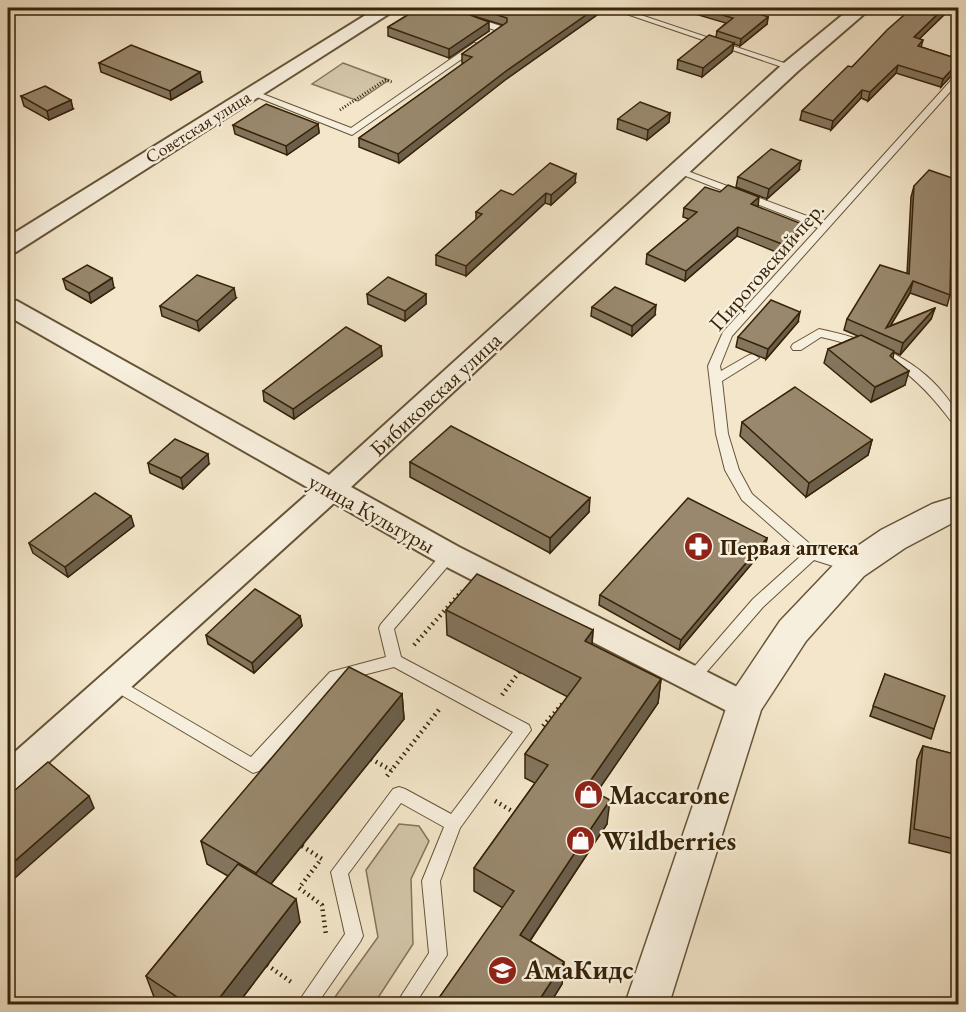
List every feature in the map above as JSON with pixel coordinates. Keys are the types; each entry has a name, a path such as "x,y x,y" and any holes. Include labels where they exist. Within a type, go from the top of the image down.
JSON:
{"street":[{"name":"Советская улица","path":"8,247 389,8"},
{"name":"Бибиковская улица","path":"8,778 330,490 791,67 862,8"},
{"name":"улица Культуры","path":"8,306 448,555 744,705"},
{"path":"647,1005 744,705 793,631 852,567 893,539 944,512 958,508"}],"lane":[{"path":"613,8 791,67"},
{"path":"252,93 352,132 501,29 458,15"},
{"name":"Пироговский пер.","path":"852,567 812,554 747,497 732,470 722,434 714,366 727,335 958,78"},
{"path":"678,171 826,227"},
{"path":"797,347 819,333 845,338 897,360 923,378 958,422"},
{"path":"716,379 753,358"},
{"path":"692,679 758,603 812,554"},
{"path":"394,661 386,628 448,555"},
{"path":"113,683 253,766 335,675 394,661 523,730 453,824 430,881 438,955 405,1005"},
{"path":"307,1005 354,936 339,872 399,794 453,824"}],"path":[{"path":"337,112 385,80 396,84"},
{"path":"495,704 519,672"},
{"path":"541,728 568,697"},
{"path":"371,759 391,770"},
{"path":"490,798 525,819"},
{"path":"302,846 322,859"},
{"path":"267,965 295,985"}],"shaded area":[{"path":"343,63 389,80 358,101 312,84"},
{"path":"399,824 419,826 429,841 411,879 413,944 374,1004 330,1004 378,937 366,870"}],"building":[{"path":"419,8 451,8 489,22 449,49 388,27"},
{"path":"475,8 596,8 506,71 398,154 359,138 472,57 462,54 507,22 507,18"},
{"path":"697,8 762,8 757,13 768,17 741,39 717,31 733,18"},
{"path":"912,8 944,8 914,37 923,40 918,46 958,59 958,63 943,79 898,65 870,92 862,90 833,121 802,111 848,66 852,67 887,30"},
{"path":"709,35 734,43 703,68 678,60"},
{"path":"131,45 200,72 170,91 99,63"},
{"path":"45,86 71,100 47,111 21,96"},
{"path":"640,102 670,113 648,130 618,119"},
{"path":"266,104 318,124 286,146 233,125"},
{"path":"771,149 801,161 769,189 738,177"},
{"path":"550,163 576,174 551,195 546,193 466,266 436,255 482,214 476,212 501,190 513,195"},
{"path":"929,170 958,180 958,187 952,195 950,295 913,281 886,328 935,308 903,343 847,319 880,265 909,274 914,186"},
{"path":"728,185 759,197 751,204 802,224 782,244 738,227 686,271 647,254 697,212 684,208 705,187 720,192"},
{"path":"87,265 112,278 89,293 63,279"},
{"path":"197,275 234,288 197,321 160,306"},
{"path":"388,277 426,294 405,311 367,294"},
{"path":"615,287 656,305 632,326 592,307"},
{"path":"771,300 800,312 768,349 738,337"},
{"path":"346,327 381,346 293,409 263,391"},
{"path":"861,335 894,351 890,356 909,371 875,387 828,349"},
{"path":"795,387 872,440 809,483 742,422"},
{"path":"451,426 590,498 550,538 410,462"},
{"path":"175,439 208,454 181,478 148,463"},
{"path":"95,493 131,516 65,567 29,543"},
{"path":"688,498 767,538 681,640 600,595"},
{"path":"477,574 593,630 585,641 661,679 586,787 610,800 520,935 564,962 536,1005 434,1005 514,891 474,868 548,765 525,754 581,678 446,610"},
{"path":"255,589 300,616 252,663 206,635"},
{"path":"349,667 402,694 256,873 201,841"},
{"path":"885,674 945,696 934,729 873,706"},
{"path":"923,746 958,755 958,840 914,829"},
{"path":"48,762 89,796 8,867 8,796"},
{"path":"238,864 296,899 214,1005 189,1005 146,976"}],"place":[{"name":"Первая аптека","path":"699,547"},
{"name":"Maccarone","path":"588,795"},
{"name":"Wildberries","path":"581,841"},
{"name":"АмаКидс","path":"503,970"}]}
